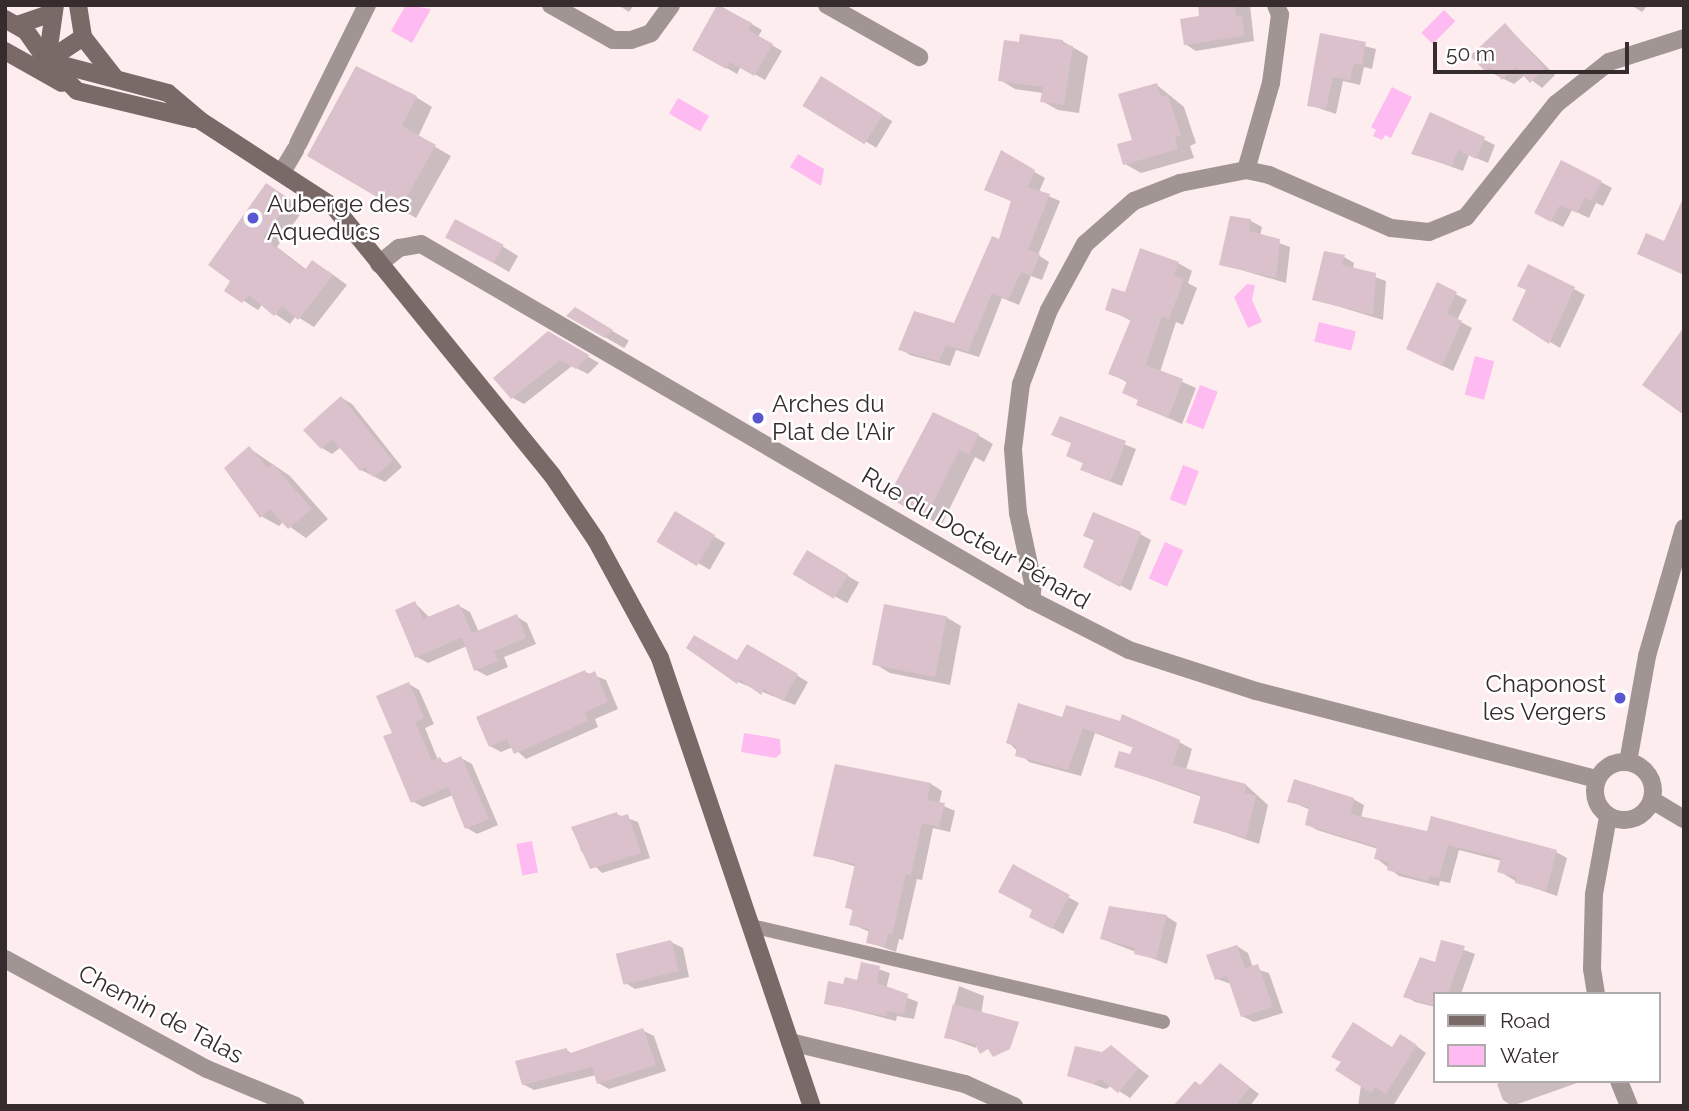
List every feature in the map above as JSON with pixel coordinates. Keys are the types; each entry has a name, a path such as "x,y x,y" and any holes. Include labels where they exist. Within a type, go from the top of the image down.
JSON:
{"main road":[{"path":"78,5 83,37 115,78"},
{"path":"47,61 54,9 9,27 77,91"},
{"path":"47,61 83,37"},
{"path":"5,51 77,91 201,121"},
{"path":"47,61 168,93 201,121 335,208 552,475 596,540 660,658 812,1106"}],"street":[{"path":"282,172 367,5"},
{"path":"551,5 612,40 631,40 651,33 671,5"},
{"path":"827,5 919,57"},
{"path":"1245,170 1271,83 1280,15 1276,5"},
{"path":"1031,600 1033,583 1018,513 1013,449 1021,384 1049,310 1084,244 1134,201 1180,183 1245,170 1269,175 1391,228 1429,232 1466,217 1556,104 1609,62 1684,38"},
{"name":"Rue du Docteur Pénard","path":"379,264 399,248 421,244 1031,600 1129,650 1256,691 1597,779"},
{"path":"1628,762 1647,656 1684,528"},
{"path":"1628,762 1651,780 1652,800 1639,817 1629,821 1608,817 1596,800 1597,779 1615,763 1628,762"},
{"path":"1652,800 1684,819"},
{"path":"1596,992 1592,969 1594,894 1608,817"},
{"name":"Chemin de Talas","path":"5,959 207,1069 296,1106"},
{"path":"790,1042 965,1084 1014,1106"},
{"path":"1620,1083 1629,1106"}],"lane":[{"path":"751,926 1163,1022"}],"water":[{"path":"406,5 431,9 412,43 391,31"},
{"path":"1444,10 1455,21 1433,44 1421,33"},
{"path":"1392,87 1412,97 1391,138 1385,135 1382,140 1373,136 1376,130 1371,127"},
{"path":"678,98 709,116 700,132 669,114"},
{"path":"798,154 824,169 821,186 790,167"},
{"path":"1247,284 1255,285 1252,300 1262,322 1248,328 1234,297"},
{"path":"1319,322 1356,331 1351,351 1314,341"},
{"path":"1475,356 1494,361 1484,400 1465,395"},
{"path":"1200,385 1218,392 1203,429 1186,422"},
{"path":"1183,465 1199,471 1186,506 1170,500"},
{"path":"1165,542 1183,550 1167,587 1149,579"},
{"path":"744,733 780,739 781,753 776,758 741,752"},
{"path":"532,841 538,872 522,875 516,844"}],"building":[{"path":"717,5 752,23 748,30 773,44 754,76 730,62 726,69 692,50"},
{"path":"1198,5 1234,5 1236,16 1242,15 1244,36 1184,45 1180,19 1199,16"},
{"path":"1505,23 1545,68 1530,83 1516,67 1502,80 1490,67 1485,71 1470,56"},
{"path":"1320,33 1366,42 1362,65 1354,63 1350,80 1333,77 1326,109 1307,106"},
{"path":"1020,34 1063,40 1062,44 1073,46 1064,105 1040,102 1043,87 998,81 1004,40 1019,42"},
{"path":"356,66 417,96 402,126 436,145 399,210 307,156"},
{"path":"821,76 883,115 864,144 802,106"},
{"path":"1157,83 1161,97 1168,95 1181,135 1175,137 1178,149 1123,165 1117,144 1132,140 1118,94"},
{"path":"1430,112 1485,137 1476,159 1458,150 1452,166 1411,154"},
{"path":"1001,150 1035,170 1028,187 1050,194 1028,250 1040,254 1031,276 1021,272 1008,300 992,293 968,352 946,345 939,361 898,350 914,311 954,323 992,236 999,239 1011,201 984,190"},
{"path":"1561,160 1602,181 1591,201 1585,198 1577,213 1560,205 1551,222 1534,213"},
{"path":"266,183 291,200 263,237 305,270 312,260 333,275 298,320 282,306 274,316 249,295 242,303 224,291 230,281 208,265"},
{"path":"1684,196 1684,275 1637,254 1646,233 1664,241"},
{"path":"1230,216 1251,219 1249,231 1280,239 1276,278 1219,265"},
{"path":"455,219 504,245 494,263 445,238"},
{"path":"1140,248 1179,262 1174,276 1184,279 1169,319 1162,316 1146,365 1183,379 1168,418 1136,405 1138,400 1122,393 1127,381 1108,374 1131,319 1105,310 1112,288 1125,292"},
{"path":"1324,251 1345,255 1342,265 1376,273 1373,315 1312,300"},
{"path":"1528,264 1575,287 1549,344 1512,320 1526,290 1517,286"},
{"path":"1437,282 1457,292 1447,313 1462,321 1442,366 1406,349"},
{"path":"575,307 613,330 605,338 566,316"},
{"path":"1684,327 1684,415 1642,385"},
{"path":"548,331 589,355 576,369 560,360 511,399 493,378"},
{"path":"341,396 393,461 373,477 365,467 360,471 332,439 321,449 303,430"},
{"path":"933,412 979,434 969,455 959,450 925,519 888,497"},
{"path":"1060,416 1126,441 1111,481 1080,470 1083,463 1066,456 1071,443 1051,435"},
{"path":"249,446 268,468 273,464 312,509 288,529 270,509 260,518 224,468"},
{"path":"675,511 715,535 697,566 656,542"},
{"path":"1093,512 1141,532 1120,587 1083,567 1094,540 1083,536"},
{"path":"807,550 848,575 834,599 793,574"},
{"path":"415,601 423,619 459,604 472,633 517,614 526,638 494,651 498,661 474,671 462,637 415,658 395,610"},
{"path":"884,604 947,616 935,677 872,665"},
{"path":"694,635 737,660 747,644 798,674 783,701 764,689 761,695 739,679 737,684 686,648"},
{"path":"585,670 587,675 595,671 608,702 585,712 588,721 514,754 507,739 489,747 476,717"},
{"path":"409,682 424,718 415,722 432,761 440,757 444,764 461,756 489,819 465,829 448,787 411,803 383,736 392,733 376,696"},
{"path":"1018,703 1062,717 1066,705 1120,721 1122,714 1180,740 1173,765 1246,784 1245,793 1256,796 1246,838 1193,823 1201,795 1114,767 1119,751 1130,754 1133,747 1083,728 1068,770 1015,756 1017,747 1006,743"},
{"path":"835,764 931,783 927,800 945,803 939,827 922,823 911,875 906,874 892,935 888,934 885,947 866,943 869,929 849,925 853,909 845,908 855,864 813,856"},
{"path":"1294,779 1354,798 1351,814 1427,831 1431,816 1557,850 1546,891 1515,883 1516,877 1497,872 1501,858 1448,845 1439,878 1430,876 1428,881 1387,870 1389,862 1374,859 1377,847 1305,825 1309,807 1287,802"},
{"path":"617,812 618,817 628,814 641,853 590,869 571,827"},
{"path":"1013,864 1070,895 1052,929 1029,917 1032,910 998,892"},
{"path":"1109,906 1167,915 1156,959 1134,954 1135,948 1100,939"},
{"path":"671,940 679,971 623,985 616,954"},
{"path":"1441,940 1465,946 1449,992 1434,992 1434,1006 1403,997 1420,957 1435,962"},
{"path":"1237,945 1245,968 1258,964 1273,1007 1241,1017 1227,976 1215,980 1206,955"},
{"path":"861,962 880,966 877,983 908,994 904,1014 887,1011 886,1016 824,1004 828,981 843,984 845,977 857,980"},
{"path":"953,1004 1019,1022 1010,1049 993,1057 988,1049 980,1054 975,1044 944,1038"},
{"path":"1353,1022 1392,1047 1400,1034 1417,1045 1386,1094 1375,1087 1371,1093 1335,1070 1341,1062 1331,1057"},
{"path":"643,1028 656,1065 597,1084 592,1067 522,1085 515,1061 567,1048 568,1054"},
{"path":"1111,1045 1139,1068 1118,1093 1101,1079 1093,1084 1067,1076 1075,1046 1102,1052"},
{"path":"1220,1063 1250,1087 1235,1106 1173,1106 1195,1081 1200,1085"}],"place":[{"name":"Auberge des Aqueducs","path":"253,218"},
{"name":"Arches du Plat de l'Air","path":"758,418"},
{"name":"Chaponost les Vergers","path":"1620,698"}]}
